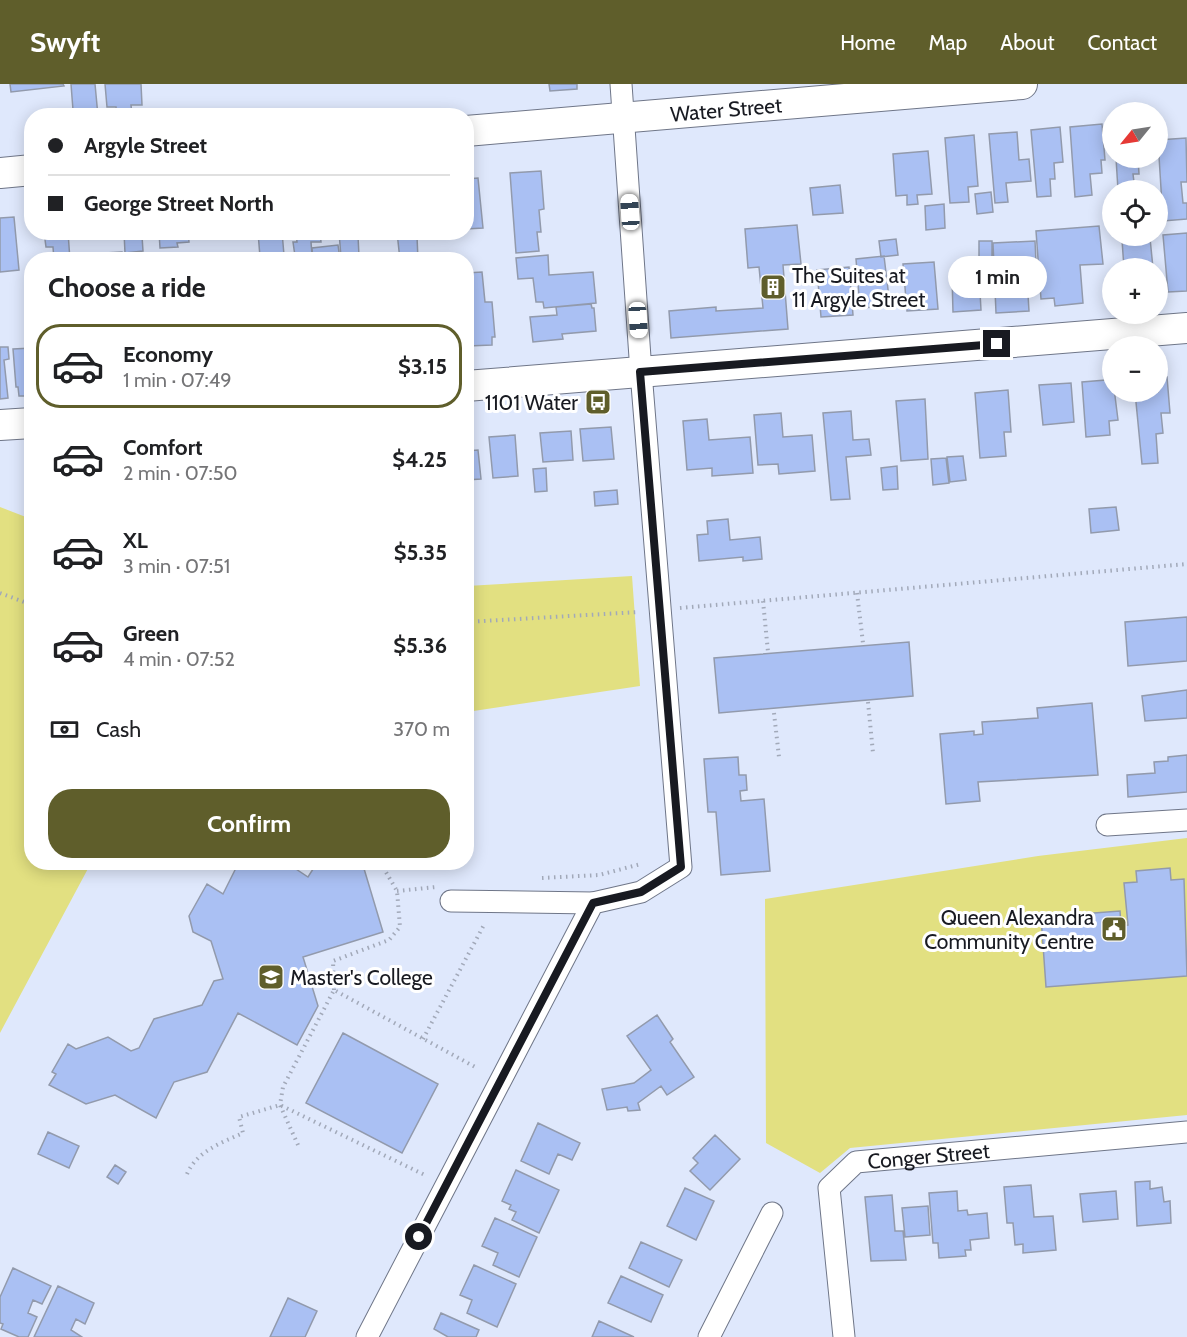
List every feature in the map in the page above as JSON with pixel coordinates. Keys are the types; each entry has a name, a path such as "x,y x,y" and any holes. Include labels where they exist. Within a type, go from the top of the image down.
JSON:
{"main road":[{"name":"Water Street","path":"474,129 1022,84"},
{"path":"0,173 24,171"},
{"path":"474,385 1187,328"},
{"path":"0,425 24,424"}],"street":[{"path":"446,893 488,901 593,903 641,892 681,867 640,372 621,84"},
{"path":"1107,825 1187,820"},
{"path":"367,1337 593,903"},
{"name":"Conger Street","path":"844,1337 829,1188 856,1162 1187,1132"},
{"path":"709,1337 772,1213"}],"path":[{"path":"474,622 661,610 1187,564"},
{"path":"0,593 24,602"},
{"path":"857,593 863,643"},
{"path":"763,601 768,652"},
{"path":"868,702 873,753"},
{"path":"774,712 779,757"},
{"path":"531,879 599,874 680,856"},
{"path":"298,1145 280,1105 283,1087 334,990 333,961 389,940 400,927 397,891 385,870"},
{"path":"397,891 446,893"},
{"path":"423,1039 487,918 488,901"},
{"path":"334,990 477,1068"},
{"path":"187,1174 192,1162 211,1148 243,1132 239,1117 280,1105 446,1186"}],"shaded area":[{"path":"0,507 24,516 24,870 87,870 0,1033"},
{"path":"632,576 640,686 474,711 474,586"},
{"path":"1187,838 1187,1115 850,1148 820,1173 766,1143 765,899 1038,856"}],"building":[{"path":"10,84 63,84 64,86 11,92"},
{"path":"71,84 95,84 97,108 73,108"},
{"path":"105,84 141,84 142,105 131,105 131,108 107,107"},
{"path":"549,84 577,84 577,89 550,91"},
{"path":"1102,124 1102,173 1090,174 1092,195 1075,197 1070,127"},
{"path":"1060,127 1063,162 1054,163 1055,179 1050,179 1051,196 1037,197 1031,130"},
{"path":"1017,132 1019,160 1029,159 1031,181 1006,183 1008,202 995,203 989,134"},
{"path":"974,135 978,186 968,187 969,202 950,203 945,138"},
{"path":"1186,138 1187,182 1181,182 1183,203 1187,203 1187,219 1168,221 1168,180 1160,180 1160,168 1168,168 1168,139"},
{"path":"928,151 932,194 917,195 918,204 907,205 907,195 896,196 893,154"},
{"path":"1117,168 1139,168 1139,174 1133,174 1134,180 1117,180"},
{"path":"541,171 544,209 539,210 541,232 537,232 539,251 516,253 510,173"},
{"path":"474,178 478,178 483,228 474,229"},
{"path":"840,185 843,213 813,215 810,188"},
{"path":"991,192 993,212 977,214 975,194"},
{"path":"944,204 945,228 926,230 925,206"},
{"path":"14,217 19,270 0,272 0,218"},
{"name":"The Suites at 11 Argyle Street","path":"797,225 801,264 783,265 788,329 671,338 669,311 716,307 716,311 763,308 759,267 748,268 745,229"},
{"path":"1099,226 1102,264 1080,265 1083,303 1055,306 1054,298 1041,299 1036,231"},
{"path":"1187,233 1187,291 1168,292 1168,258 1165,258 1164,246 1168,246 1168,235"},
{"path":"896,239 898,255 881,257 879,241"},
{"path":"45,240 69,240 69,252 53,252 53,247 46,247"},
{"path":"124,240 142,240 143,251 125,252"},
{"path":"160,240 189,240 189,242 177,243 178,247 160,248"},
{"path":"259,240 283,240 284,252 260,252"},
{"path":"297,240 321,240 321,242 311,242 312,252 294,252 293,242 297,242"},
{"path":"340,240 358,240 359,252 341,252"},
{"path":"398,240 417,240 418,252 399,252"},
{"path":"979,241 992,241 992,258 979,258"},
{"path":"1035,241 1036,262 1026,262 1029,311 996,313 993,243"},
{"path":"338,245 339,252 312,252 312,248"},
{"path":"1122,246 1151,246 1152,258 1123,258"},
{"path":"548,255 549,275 593,272 596,303 544,308 543,302 536,302 533,278 518,279 516,258"},
{"path":"884,256 890,306 860,308 856,259"},
{"path":"934,262 938,309 907,311 903,264"},
{"path":"849,267 853,315 821,317 817,270"},
{"path":"474,272 482,272 485,302 492,302 495,337 492,337 492,345 474,346"},
{"path":"979,274 981,310 953,312 952,276"},
{"path":"591,304 594,308 596,331 562,334 563,339 533,342 530,317 557,315 556,307"},
{"path":"0,347 8,347 9,359 4,360 8,398 0,399"},
{"path":"24,348 24,396 19,396 18,387 16,387 13,349"},
{"path":"1102,380 1102,402 1116,402 1118,420 1109,421 1110,435 1086,437 1082,382"},
{"path":"1071,383 1074,422 1043,425 1039,385"},
{"path":"1168,389 1170,413 1161,413 1163,433 1156,434 1158,463 1142,464 1136,402 1168,402"},
{"path":"1008,390 1011,432 1004,432 1006,456 980,458 975,393"},
{"path":"925,399 928,459 901,461 896,401"},
{"path":"851,411 853,440 869,439 871,455 846,457 850,499 831,500 823,413"},
{"path":"781,413 783,437 812,435 815,471 779,474 778,464 758,465 754,415"},
{"path":"707,419 709,440 750,437 753,473 712,476 712,468 687,470 683,421"},
{"path":"611,427 614,459 583,461 580,429"},
{"path":"571,431 573,460 543,462 540,433"},
{"path":"515,435 518,476 493,478 489,437"},
{"path":"474,450 478,450 481,479 474,479"},
{"path":"963,456 966,480 950,482 947,457"},
{"path":"946,458 949,483 933,485 931,459"},
{"path":"897,466 898,489 883,490 881,468"},
{"path":"546,468 547,491 535,492 533,469"},
{"path":"617,490 618,504 595,506 594,492"},
{"path":"1116,507 1119,530 1091,533 1089,509"},
{"path":"728,519 730,540 760,537 762,559 743,561 743,557 699,561 697,535 708,534 707,521"},
{"path":"1187,617 1187,661 1128,666 1125,622"},
{"path":"909,642 913,696 719,713 714,658"},
{"path":"1187,690 1187,718 1145,721 1142,696"},
{"path":"1092,703 1098,775 978,782 980,801 946,804 940,734 974,731 974,735 983,734 982,722 1038,718 1037,708"},
{"path":"1187,755 1187,792 1128,797 1127,775 1155,773 1154,762 1168,761 1168,757"},
{"path":"738,757 739,775 746,775 747,790 740,791 741,801 764,799 770,871 721,875 716,812 708,812 704,759"},
{"name":"Queen Alexandra Community Centre","path":"1170,868 1171,880 1184,879 1187,976 1046,987 1041,917 1120,911 1121,926 1128,925 1124,883 1137,882 1136,871"},
{"path":"235,870 298,870 308,877 312,870 364,870 383,932 303,957 318,1006 297,1045 238,1013 207,1072 174,1082 156,1118 115,1095 86,1104 49,1085 56,1074 52,1072 68,1044 76,1049 108,1037 131,1051 139,1048 154,1019 202,1005 214,981 223,979 211,941 193,932 189,916 207,884 223,894"},
{"path":"657,1015 673,1039 670,1042 694,1077 667,1095 661,1086 638,1103 640,1110 628,1111 627,1107 607,1110 602,1089 634,1083 651,1070 627,1036"},
{"path":"343,1033 438,1084 402,1153 306,1103"},
{"path":"538,1123 580,1143 572,1160 558,1154 549,1174 521,1161"},
{"path":"48,1132 79,1146 69,1168 38,1154"},
{"path":"715,1135 740,1159 710,1190 690,1171 698,1163 693,1158"},
{"path":"115,1165 126,1172 118,1184 107,1177"},
{"path":"516,1170 559,1190 539,1233 512,1220 516,1212 509,1209 511,1205 502,1201"},
{"path":"1150,1181 1150,1189 1162,1187 1164,1202 1170,1201 1171,1223 1137,1226 1135,1182"},
{"path":"1031,1185 1034,1217 1053,1216 1056,1250 1023,1253 1023,1244 1015,1245 1013,1223 1007,1223 1004,1187"},
{"path":"685,1188 714,1201 696,1240 667,1226"},
{"path":"957,1191 958,1211 967,1210 968,1215 987,1213 989,1238 970,1240 971,1250 965,1250 966,1256 939,1258 938,1243 933,1243 929,1193"},
{"path":"1116,1191 1118,1219 1083,1222 1080,1194"},
{"path":"892,1195 895,1231 903,1231 906,1260 871,1261 865,1197"},
{"path":"928,1206 930,1235 905,1237 902,1208"},
{"path":"495,1218 537,1237 519,1277 493,1265 498,1253 482,1246"},
{"path":"641,1242 682,1260 669,1287 629,1268"},
{"path":"474,1265 516,1284 497,1327 467,1313 472,1300 460,1295"},
{"path":"13,1268 51,1286 42,1304 33,1300 28,1313 37,1317 28,1337 19,1337 1,1329 3,1324 0,1323 0,1297"},
{"path":"621,1276 663,1295 651,1322 608,1303"},
{"path":"58,1286 94,1303 85,1324 76,1319 71,1330 82,1337 34,1337"},
{"path":"288,1298 317,1311 305,1337 270,1337"},
{"path":"441,1313 479,1330 476,1337 448,1337 434,1329"},
{"path":"599,1321 634,1337 592,1337"}],"place":[{"name":"The Suites at 11 Argyle Street","path":"773,287"},
{"name":"1101 Water","path":"598,402"},
{"name":"Queen Alexandra Community Centre","path":"1114,929"},
{"name":"Master's College","path":"271,977"}],"route":[{"path":"419,1237 593,903 641,892 681,867 640,372 997,344"}]}
